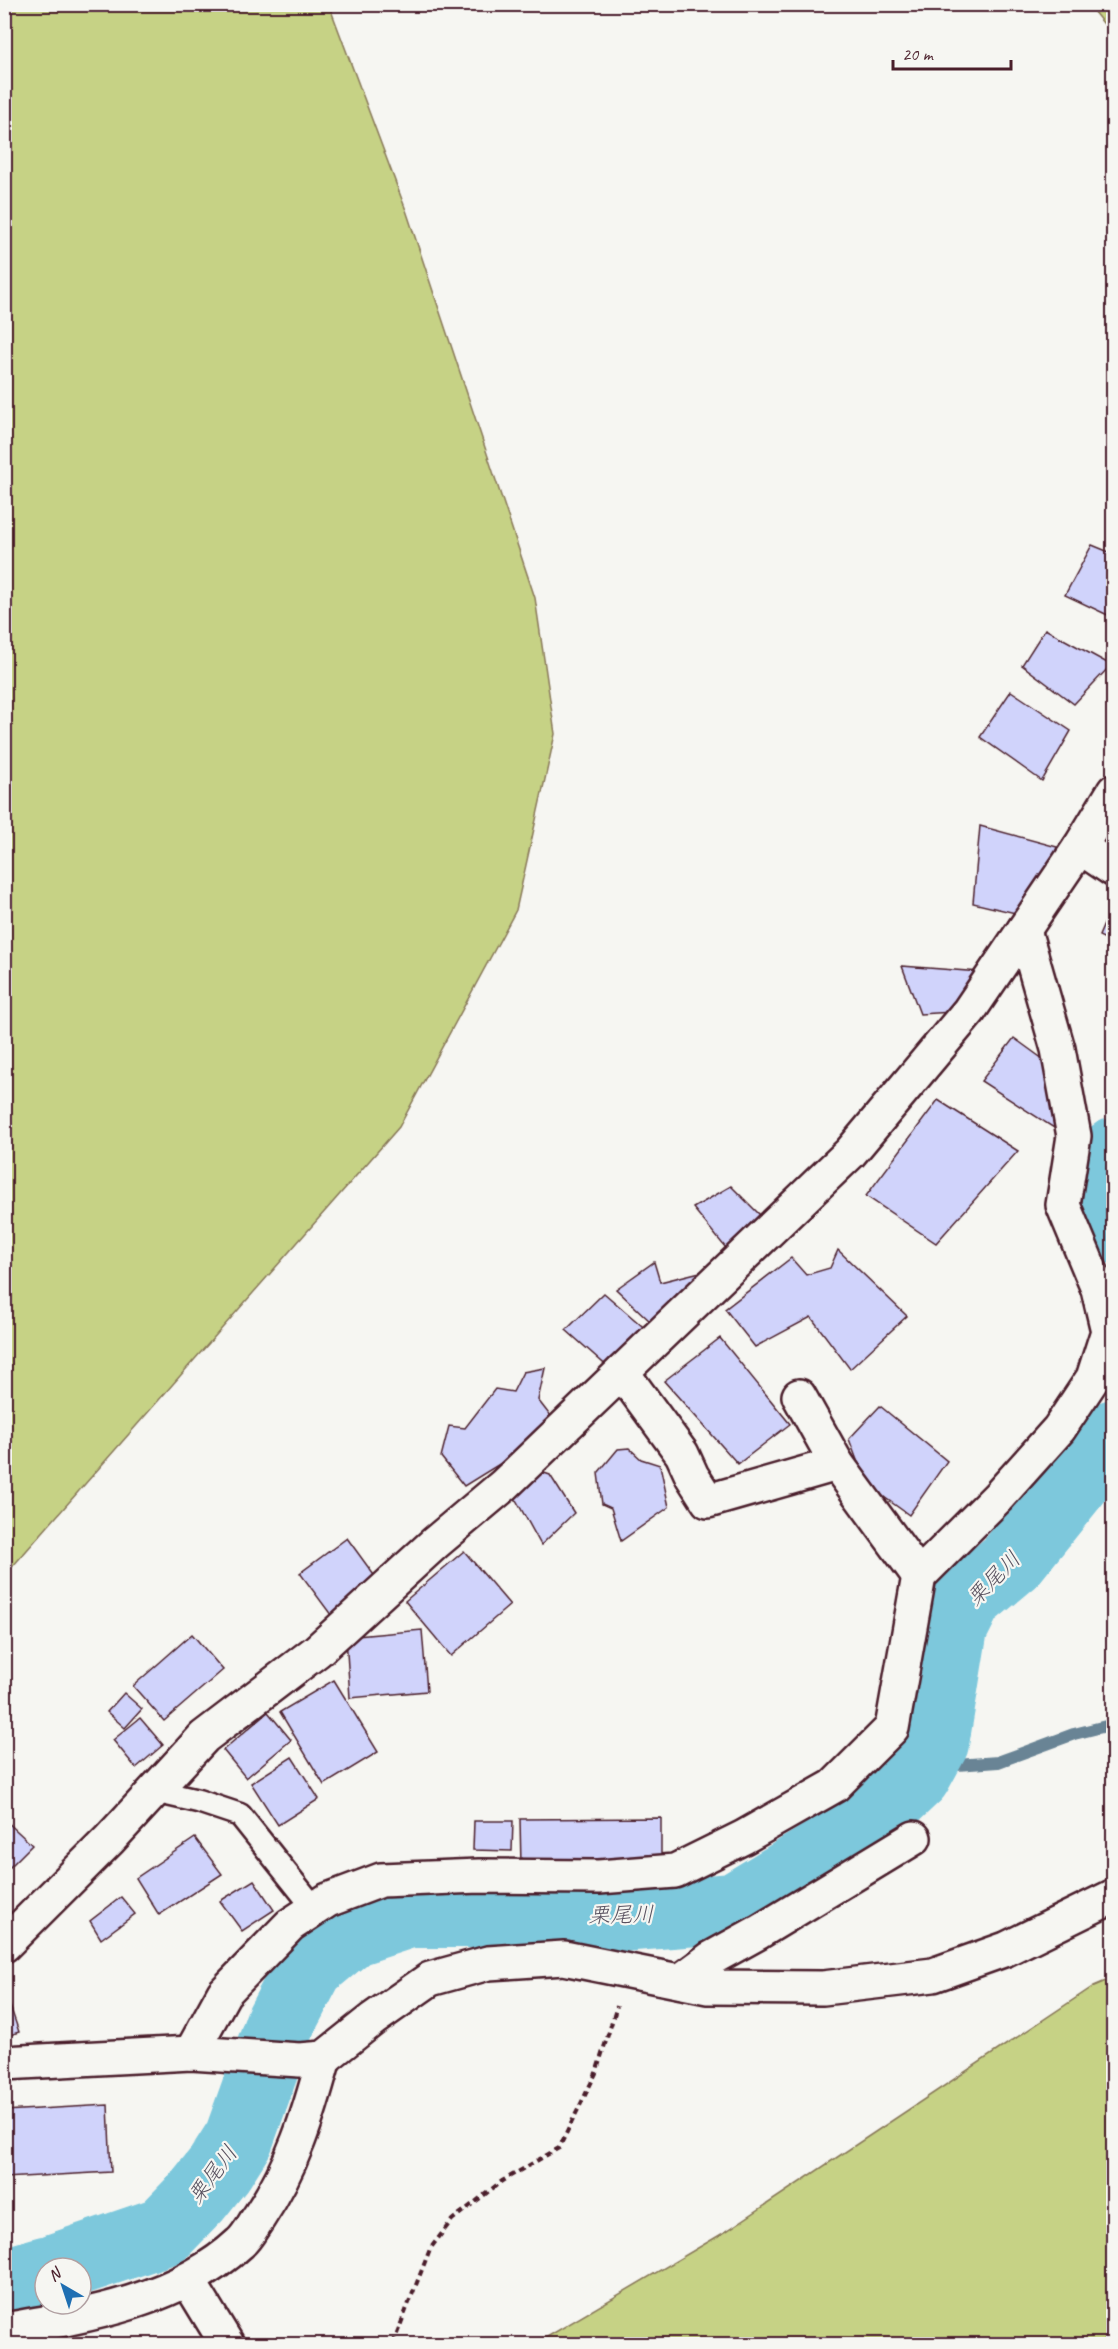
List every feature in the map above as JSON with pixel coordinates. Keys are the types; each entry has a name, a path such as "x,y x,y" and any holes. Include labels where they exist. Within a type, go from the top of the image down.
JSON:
{"street":[{"path":"4,1945 109,1840 204,1737 317,1651 435,1543 504,1485 850,1153 969,1011 1080,847 1113,791"},
{"path":"1080,847 1113,870"},
{"path":"191,2053 224,1993 290,1925 328,1900 381,1880 479,1876 599,1877 675,1871 744,1837 834,1786 892,1728 919,1576 998,1497 1059,1429 1093,1378 1108,1331 1098,1289 1063,1204 1074,1136 1058,1049 1024,930"},
{"path":"622,1372 682,1454 708,1501 837,1464"},
{"path":"799,1396 837,1464 919,1576"},
{"path":"680,1981 710,1959 914,1838"},
{"path":"4,2062 191,2053 300,2060 324,2058 373,2019 430,1979 488,1963 564,1958 708,1987 823,1988 933,1975 1006,1949 1113,1896"},
{"path":"4,2330 95,2314 188,2280 242,2242 278,2188 306,2124 324,2058"},
{"path":"188,2280 227,2344"}],"lane":[{"path":"154,1791 198,1801 240,1815 315,1909"}],"path":[{"path":"393,2344 430,2249 452,2220 502,2181 559,2148 596,2073 627,1970"}],"green space":[{"path":"5,4 329,5 407,213 535,598 555,734 516,910 399,1127 5,1575"},
{"path":"1088,5 1113,5 1113,35"},
{"path":"1113,1978 1113,2344 535,2344 725,2232 1094,1986"}],"building":[{"path":"1092,545 1114,554 1112,617 1065,595"},
{"path":"1045,629 1111,665 1074,704 1022,665"},
{"path":"1011,691 1071,731 1042,781 980,737"},
{"path":"980,826 1057,847 1032,917 973,903"},
{"path":"1114,901 1114,943 1099,936"},
{"path":"902,966 980,972 969,1011 920,1014"},
{"path":"1014,1038 1080,1086 1054,1128 981,1081"},
{"path":"938,1100 1018,1151 936,1243 866,1196"},
{"path":"731,1186 765,1220 730,1253 693,1208"},
{"path":"838,1250 907,1316 850,1369 811,1317 755,1347 725,1309 791,1258 806,1275 830,1268"},
{"path":"654,1262 660,1282 708,1270 673,1299 651,1322 616,1289"},
{"path":"604,1293 657,1339 610,1369 566,1330"},
{"path":"720,1338 790,1424 738,1464 664,1381"},
{"path":"545,1368 538,1400 559,1427 464,1486 441,1457 449,1426 465,1428 495,1389 513,1392 523,1372"},
{"path":"880,1406 947,1461 909,1515 866,1484 849,1439"},
{"path":"629,1448 641,1459 660,1465 669,1507 621,1541 611,1508 602,1504 598,1473 618,1449"},
{"path":"532,1469 550,1475 574,1513 541,1545 515,1498"},
{"path":"347,1538 387,1593 340,1627 300,1573"},
{"path":"464,1551 510,1605 451,1656 405,1601"},
{"path":"422,1630 427,1691 350,1698 346,1637"},
{"path":"192,1634 223,1670 164,1721 133,1686"},
{"path":"334,1680 378,1752 324,1785 280,1712"},
{"path":"124,1693 142,1709 125,1728 107,1712"},
{"path":"268,1712 291,1740 246,1778 223,1750"},
{"path":"140,1718 163,1745 136,1768 113,1740"},
{"path":"292,1757 319,1799 278,1825 251,1783"},
{"path":"661,1818 661,1865 521,1866 520,1819"},
{"path":"4,1819 32,1845 4,1873"},
{"path":"474,1821 513,1821 512,1851 473,1850"},
{"path":"195,1838 222,1874 159,1915 136,1878"},
{"path":"254,1880 274,1910 242,1931 220,1901"},
{"path":"121,1897 135,1914 101,1939 90,1921"},
{"path":"8,2000 19,2032 4,2037 4,2001"},
{"path":"108,2105 111,2172 4,2178 4,2111"}],"waterway":[{"name":"栗尾川","path":"1114,1153 1101,1170 1100,1193 1114,1229"},
{"name":"栗尾川","path":"91,2256 164,2231 196,2198 220,2168 239,2138 280,2023 310,1966 351,1932 409,1913 551,1913 620,1917 734,1908 829,1850 865,1824 916,1776 934,1743 953,1628 968,1598 1011,1562 1114,1434"},
{"name":"栗尾川","path":"943,1766 998,1762 1074,1734 1114,1724"},
{"name":"栗尾川","path":"4,2283 33,2275"}]}
